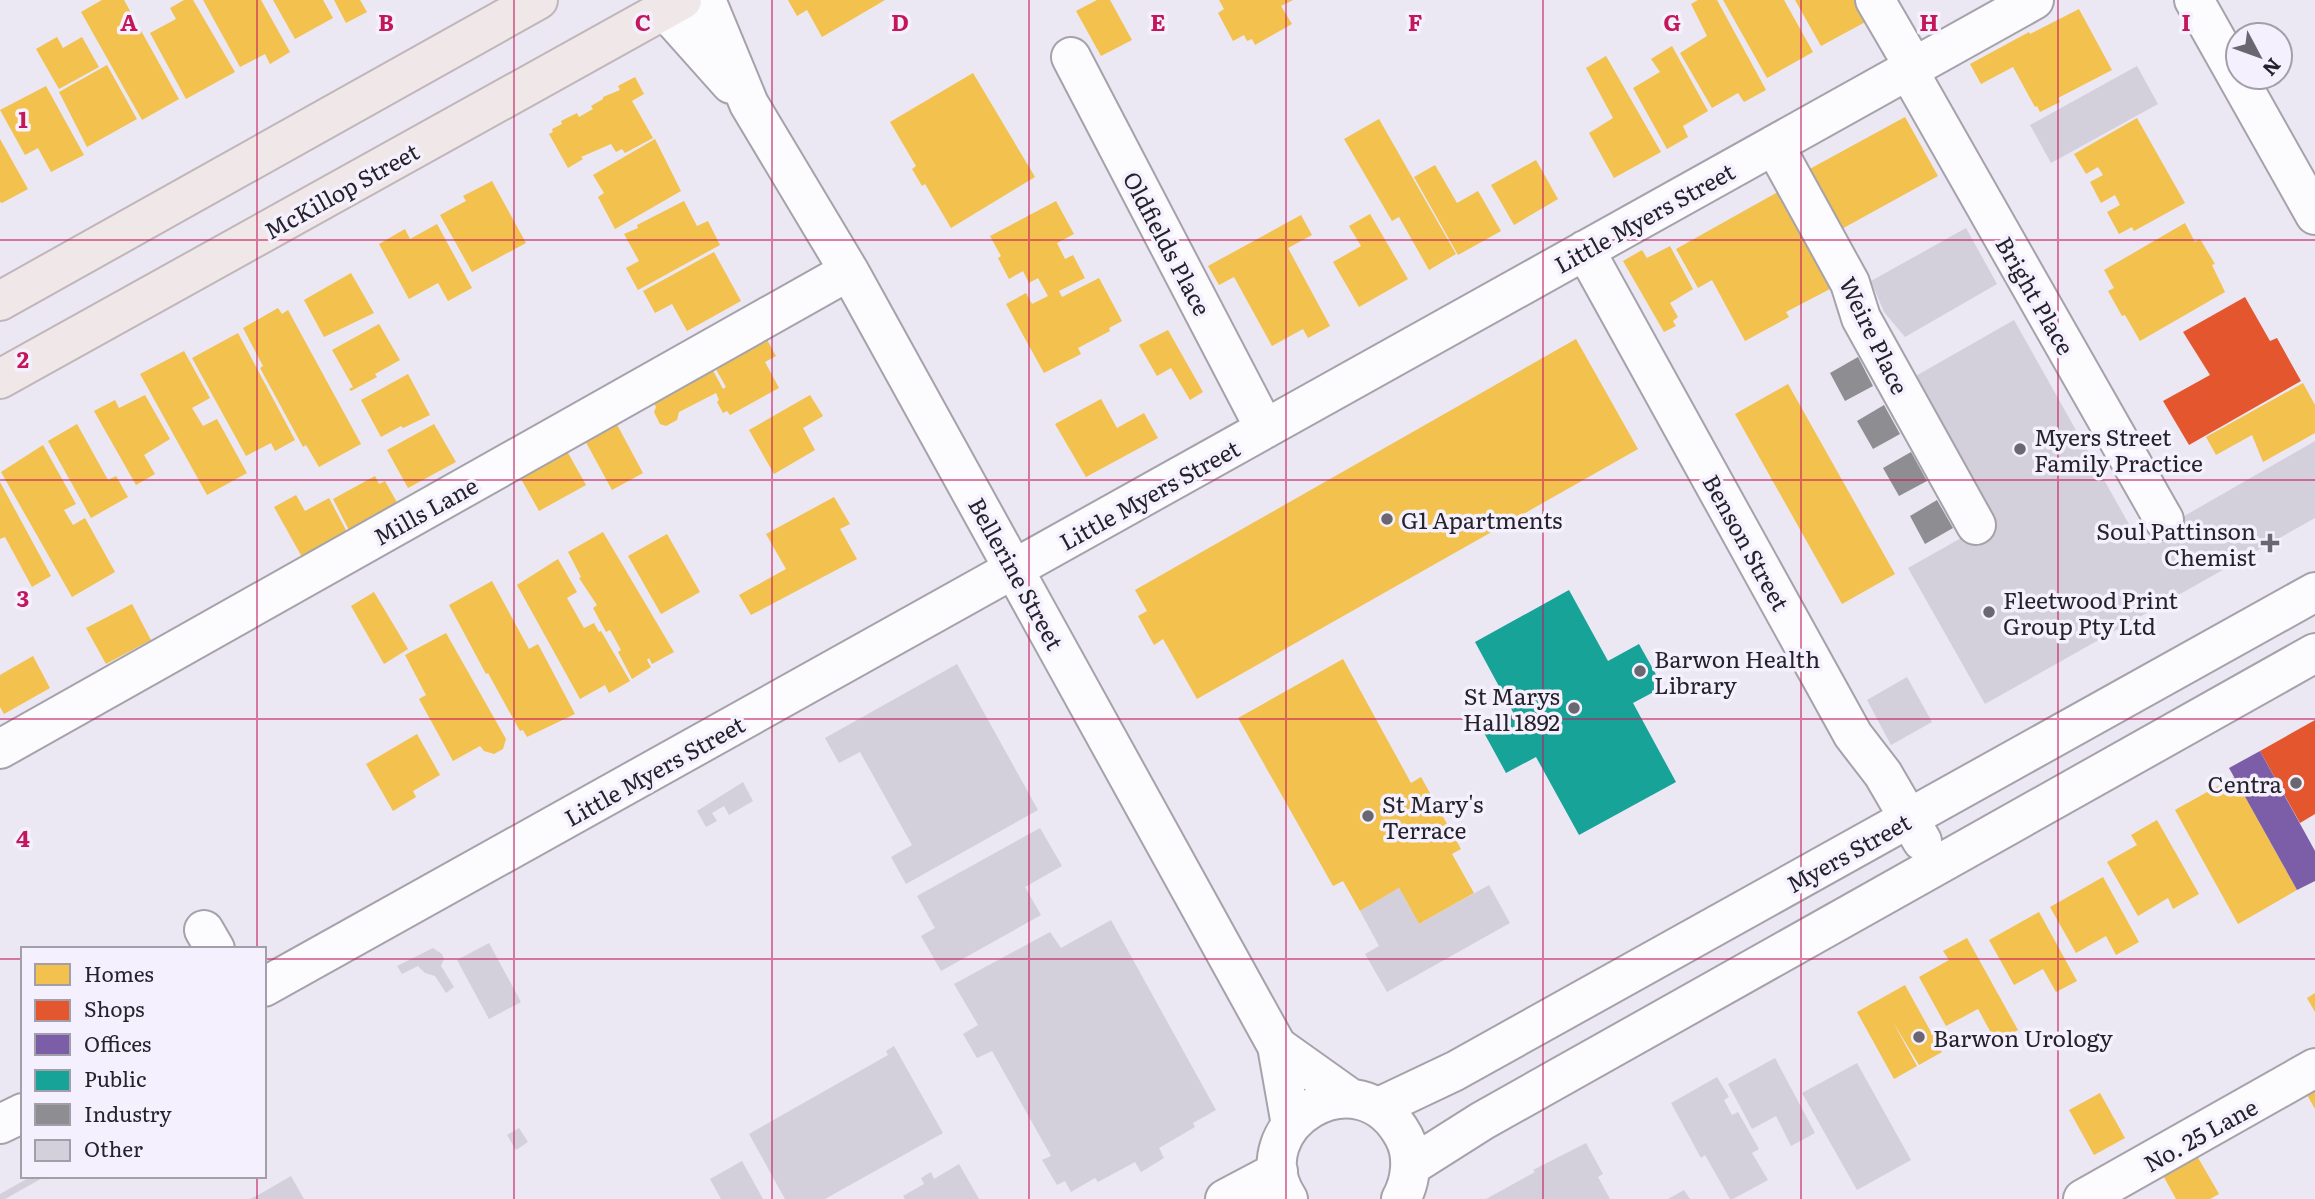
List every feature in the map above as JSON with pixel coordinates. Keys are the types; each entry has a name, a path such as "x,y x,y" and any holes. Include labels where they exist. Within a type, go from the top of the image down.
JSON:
{"highway":[{"path":"0,301 538,0"},
{"name":"McKillop Street","path":"0,379 673,5"}],"street":[{"name":"Bellerine Street","path":"706,0 749,104"},
{"name":"Bright Place","path":"1875,0 2164,520"},
{"name":"Little Myers Street","path":"266,986 2034,0"},
{"path":"2194,0 2315,215"},
{"name":"Bellerine Street","path":"673,5 749,104 849,271 1015,569 1277,1046 1291,1125"},
{"name":"Oldfields Place","path":"1071,57 1265,429"},
{"name":"Weire Place","path":"1774,145 1850,283 1861,318 1976,525"},
{"name":"Benson Street","path":"1585,250 1853,735 1883,774 1936,866"},
{"name":"Mills Lane","path":"0,749 849,271"},
{"name":"Myers Street","path":"1291,1125 1307,1109 1327,1100 1364,1103 1455,1071 2315,592"},
{"path":"1406,1182 1482,1121 2315,653"},
{"name":"Bellerine Street","path":"1277,1046 1396,1123 1407,1143 1406,1182"},
{"name":"No. 25 Lane","path":"2084,1199 2315,1068"},
{"path":"0,1124 21,1113"},
{"path":"1225,1199 1283,1185 1278,1155 1291,1125"}],"building: Homes":[{"path":"102,0 124,0 179,99 142,120 81,12"},
{"path":"184,0 193,0 235,72 186,99 150,33 176,19 170,8"},
{"path":"203,0 261,0 290,52 270,64 265,54 240,67"},
{"path":"273,0 323,0 333,18 295,39"},
{"path":"334,0 360,0 367,12 346,23"},
{"path":"788,0 885,0 822,37 807,10 797,16"},
{"path":"1097,0 1110,0 1132,40 1101,56 1076,11"},
{"path":"1219,0 1293,0 1281,6 1292,24 1255,45 1252,39 1247,41 1244,35 1233,41 1218,13 1224,9"},
{"path":"1698,0 1717,0 1766,90 1744,102 1738,93 1712,108 1680,53 1707,36 1691,4"},
{"path":"1723,0 1784,0 1813,52 1767,78"},
{"path":"1795,0 1857,0 1869,20 1821,46"},
{"path":"2079,9 2112,70 2058,98 2060,102 2040,112 2013,67 1981,84 1970,64"},
{"path":"57,37 63,48 82,37 99,67 59,89 36,49"},
{"path":"1672,46 1708,111 1683,126 1688,137 1667,149 1633,88 1660,72 1651,59"},
{"path":"1606,56 1661,152 1614,178 1589,133 1613,118 1586,68"},
{"path":"107,65 137,119 87,147 59,92"},
{"path":"973,73 1035,177 951,228 925,184 922,186 912,169 916,166 890,122"},
{"path":"635,77 644,94 632,101 653,138 625,153 622,149 616,152 611,144 581,157 583,159 568,168 549,134 553,132 552,129 577,113 579,117 593,109 591,106 620,90 618,86"},
{"path":"46,86 84,155 51,172 38,148 25,155 0,110"},
{"path":"1905,117 1938,176 1838,231 1806,171"},
{"path":"2137,118 2185,203 2134,231 2132,227 2119,234 2107,212 2120,205 2115,195 2101,203 2090,182 2103,175 2098,167 2086,174 2074,154"},
{"path":"1379,119 1456,254 1429,270 1399,217 1392,221 1344,139"},
{"path":"0,139 28,189 2,203 0,202"},
{"path":"655,139 681,191 615,229 598,197 604,193 593,175"},
{"path":"1536,160 1558,199 1514,225 1491,185"},
{"path":"1435,165 1457,203 1478,191 1501,231 1458,255 1414,177"},
{"path":"492,181 526,243 472,272 440,215 466,201 463,196"},
{"path":"1783,189 1825,268 1820,271 1830,289 1786,312 1789,317 1745,341 1712,280 1698,288 1676,249"},
{"path":"684,201 697,226 708,221 720,245 638,290 626,268 639,261 624,234"},
{"path":"1056,201 1074,234 1057,243 1065,259 1073,255 1085,278 1059,291 1062,297 1099,278 1122,321 1109,328 1110,331 1078,348 1081,354 1044,373 1006,304 1026,293 1032,304 1048,296 1038,278 1029,283 1023,271 1009,279 990,236"},
{"path":"1370,214 1408,279 1359,307 1333,262 1361,246 1349,226"},
{"path":"1301,215 1312,235 1288,248 1330,326 1308,338 1303,329 1272,346 1234,277 1219,285 1208,266"},
{"path":"2185,223 2195,242 2200,239 2215,264 2212,265 2225,292 2140,341 2108,291 2114,288 2104,270"},
{"path":"437,224 472,288 448,301 438,283 409,299 379,244 405,229 410,239"},
{"path":"1670,246 1693,289 1670,303 1678,317 1673,321 1676,326 1664,332 1623,261 1642,250 1647,258"},
{"path":"714,252 741,301 687,331 672,304 655,313 643,291"},
{"path":"351,273 374,313 324,337 304,300"},
{"path":"278,308 282,314 288,310 361,444 319,467 306,445 303,447 260,368 263,366 243,328"},
{"path":"379,324 400,360 351,391 349,389 353,387 332,350"},
{"path":"1168,330 1203,392 1190,400 1171,368 1157,376 1139,345"},
{"path":"238,333 295,440 275,451 271,443 246,456 192,358"},
{"path":"765,336 776,356 765,362 779,388 730,415 727,411 723,413 716,393 679,412 677,420 666,426 660,424 650,396 709,363 723,389 726,387 713,364"},
{"name":"G1 Apartments","path":"1576,339 1638,449 1197,699 1163,639 1154,645 1138,616 1147,611 1135,590"},
{"path":"184,351 210,398 192,408 203,426 217,419 247,473 207,495 140,374"},
{"path":"408,374 430,415 381,437 361,400"},
{"path":"2303,383 2315,405 2315,433 2263,462 2252,435 2216,455 2206,437"},
{"path":"1788,384 1895,574 1842,604 1735,414"},
{"path":"145,395 170,439 144,455 155,474 136,485 94,411 115,400 119,408"},
{"path":"810,395 823,416 803,428 815,450 774,474 749,430"},
{"path":"1101,399 1117,428 1144,413 1158,438 1086,477 1055,424"},
{"path":"614,419 643,473 612,490 583,437"},
{"path":"77,424 108,480 116,476 128,497 91,518 48,441"},
{"path":"434,424 456,462 408,488 387,450"},
{"path":"563,444 586,485 539,511 516,470"},
{"path":"43,445 76,504 64,510 73,525 85,518 115,572 72,597 1,472"},
{"path":"375,476 379,484 385,481 399,506 350,532 333,499"},
{"path":"0,482 51,576 32,587 5,537 0,539"},
{"path":"296,495 305,511 329,498 347,532 302,557 274,507"},
{"path":"834,497 850,524 840,529 857,559 751,615 739,595 786,569 766,534"},
{"path":"603,532 674,652 652,664 649,658 647,660 651,667 632,679 618,652 621,650 610,630 606,632 593,608 597,605 579,578 581,577 568,552"},
{"path":"667,534 700,592 661,614 628,556"},
{"path":"558,559 577,592 567,598 584,628 594,623 599,632 601,631 630,681 609,693 605,685 580,699 517,585"},
{"path":"492,581 529,649 538,644 575,714 527,737 523,730 520,731 488,673 486,674 449,605"},
{"path":"374,592 408,649 384,664 351,606"},
{"path":"132,604 151,640 106,664 86,628"},
{"path":"446,633 506,739 503,749 494,754 484,751 480,746 453,761 419,699 426,695 405,655"},
{"path":"33,656 50,688 4,714 0,707 0,675"},
{"name":"St Mary's Terrace","path":"1343,659 1411,783 1421,777 1461,849 1452,854 1474,893 1419,924 1399,888 1360,911 1343,881 1333,886 1238,718"},
{"path":"417,734 440,775 413,791 416,797 393,811 366,764"},
{"path":"2234,777 2297,890 2238,924 2175,810"},
{"path":"2157,820 2199,894 2173,909 2168,898 2138,916 2107,862 2137,845 2131,835"},
{"path":"2103,877 2139,942 2116,955 2106,936 2076,953 2050,907"},
{"path":"2039,912 2077,981 2056,992 2043,969 2014,985 1989,940"},
{"path":"1967,938 2018,1030 1996,1042 1978,1009 1946,1026 1919,977 1949,960 1943,951"},
{"name":"Barwon Urology","path":"1905,985 1942,1052 1919,1065 1893,1022 1917,1066 1894,1079 1857,1012"},
{"path":"2315,993 2315,1012 2307,998"},
{"path":"2315,1079 2315,1109 2302,1086"},
{"path":"2100,1093 2125,1138 2094,1155 2069,1110"},
{"path":"2193,1149 2219,1194 2210,1199 2176,1199 2159,1168"}],"building: Shops":[{"path":"2245,297 2270,341 2277,338 2301,381 2189,445 2163,401 2210,375 2183,332"},
{"name":"Centra","path":"2315,720 2315,814 2300,823 2260,751"}],"building: Offices":[{"path":"2260,751 2315,851 2315,881 2297,890 2229,768"}],"building: Public":[{"name":"St Marys Hall 1892","path":"1569,590 1608,661 1639,644 1663,687 1633,703 1676,782 1579,835 1536,757 1506,773 1483,731 1514,714 1475,642"}],"building: Industry":[{"path":"1858,357 1873,386 1845,401 1830,373"},
{"path":"1884,405 1900,434 1873,449 1857,421"},
{"path":"1911,452 1927,481 1899,496 1883,468"},
{"path":"1937,500 1953,528 1925,544 1910,516"}],"building: Other":[{"path":"2137,66 2158,104 2051,163 2030,125"},
{"path":"1966,228 1997,284 1905,337 1884,312 1871,281"},
{"path":"2014,320 2139,542 2315,441 2315,518 1985,704 1908,568 1993,520 1914,377"},
{"path":"957,664 1038,810 906,884 891,857 912,845 860,752 839,763 825,738"},
{"path":"1907,677 1932,722 1891,745 1867,700"},
{"path":"743,782 753,801 729,815 724,806 712,813 717,821 706,827 697,811"},
{"path":"1040,828 1062,866 1025,887 1041,915 941,971 921,936 935,928 917,896"},
{"path":"1489,885 1510,923 1387,992 1365,954 1379,946 1360,911 1399,888 1419,924"},
{"path":"1111,920 1216,1110 1193,1123 1195,1127 1159,1148 1164,1158 1141,1172 1135,1162 1098,1182 1095,1178 1071,1192 1065,1181 1057,1185 1042,1160 1051,1156 992,1051 977,1058 963,1034 978,1025 954,984 1050,932 1061,948"},
{"path":"489,943 521,1002 489,1019 457,960"},
{"path":"433,948 442,954 444,959 441,966 454,987 446,993 435,976 425,973 418,966 402,974 397,966"},
{"path":"894,1046 943,1133 825,1199 785,1199 749,1134 888,1055 886,1051"},
{"path":"1775,1058 1815,1133 1791,1146 1776,1116 1752,1129 1728,1084"},
{"path":"1857,1063 1911,1160 1857,1190 1802,1093"},
{"path":"1717,1077 1729,1097 1724,1100 1732,1115 1738,1112 1759,1149 1752,1153 1768,1180 1733,1199 1730,1199 1705,1155 1701,1158 1671,1103"},
{"path":"519,1128 528,1142 516,1150 507,1135"},
{"path":"1586,1143 1603,1174 1598,1177 1610,1199 1486,1199 1535,1172 1533,1170"},
{"path":"742,1161 763,1199 721,1199 710,1179"},
{"path":"959,1164 979,1199 905,1199 903,1196 924,1184 921,1178 931,1172 934,1179"},
{"path":"291,1176 304,1199 250,1199 260,1194"},
{"path":"28,1178 42,1178 5,1199 0,1199 0,1194"},
{"path":"1684,1190 1690,1199 1668,1199"}],"place":[{"name":"Myers Street Family Practice","path":"2020,449"},
{"name":"G1 Apartments","path":"1387,519"},
{"name":"Soul Pattinson Chemist","path":"2270,543"},
{"name":"Fleetwood Print Group Pty Ltd","path":"1989,612"},
{"name":"Barwon Health Library","path":"1640,671"},
{"name":"St Marys Hall 1892","path":"1574,708"},
{"name":"Centra","path":"2296,783"},
{"name":"St Mary's Terrace","path":"1368,816"},
{"name":"Barwon Urology","path":"1919,1037"}]}
